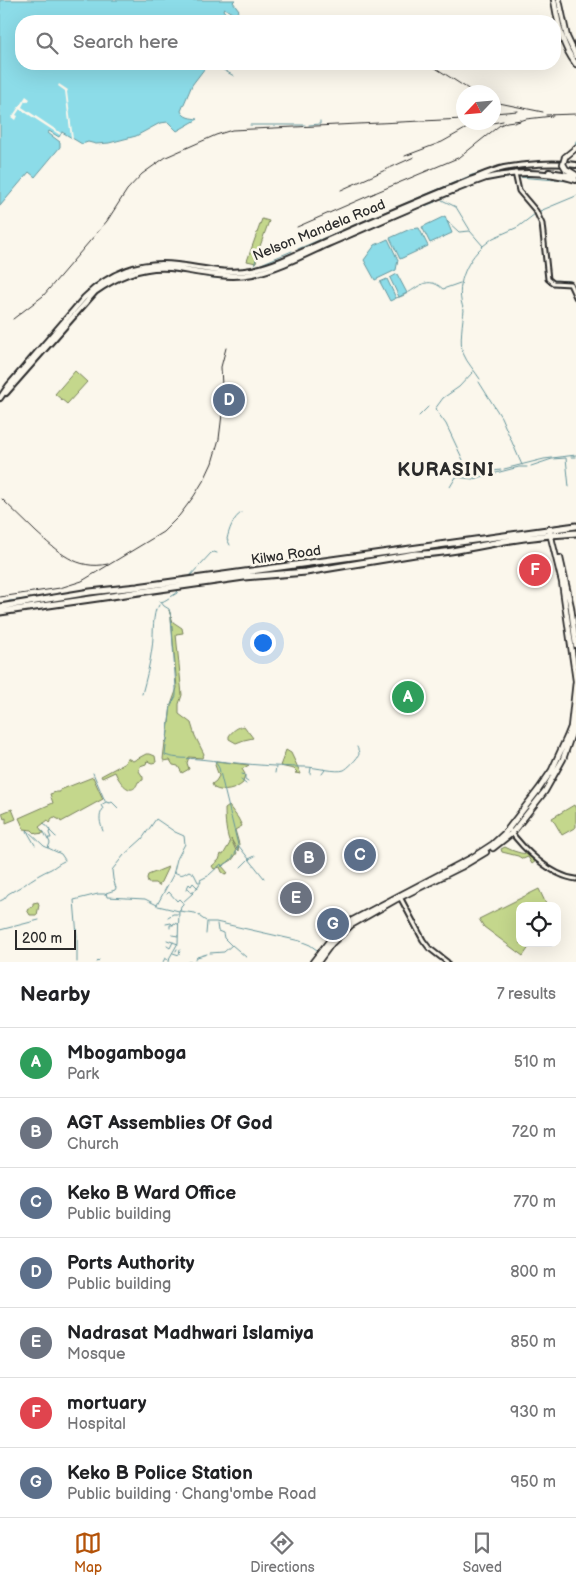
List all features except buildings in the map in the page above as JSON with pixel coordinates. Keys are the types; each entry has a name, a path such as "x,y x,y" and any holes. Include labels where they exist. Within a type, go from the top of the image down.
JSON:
{"highway":[{"name":"Kilwa Road","path":"0,612 244,578 306,572 415,554 431,554 477,547 495,542 552,535 576,526"},
{"name":"Kilwa Road","path":"0,607 90,592 244,573 288,565 576,533"}],"main road":[{"path":"554,0 558,15"},
{"path":"559,0 567,37 576,56"},
{"path":"561,29 564,42 576,64"},
{"path":"576,148 564,157 563,162 566,169 576,175"},
{"name":"Nelson Mandela Road","path":"0,398 9,385 88,294 110,277 127,269 150,264 175,264 215,271 253,270 298,253 477,177 514,167 559,163 576,164"},
{"path":"525,172 554,172 576,175"},
{"name":"Nelson Mandela Road","path":"0,398 95,292 120,277 140,270 164,268 214,275 253,274 471,183 504,174 525,172 554,175 576,180"},
{"path":"552,535 566,580 576,645"},
{"path":"510,831 552,770 567,737 572,720 575,696 575,671 562,582 552,535"},
{"path":"313,962 330,940 349,922 475,859 510,831 538,800 551,781 572,736 576,715"},
{"path":"318,962 332,943 351,925 399,896"}],"street":[{"path":"515,173 520,191 536,211 542,224 548,279 553,283 570,284 576,297"},
{"path":"510,831 552,870 561,876 576,879"},
{"path":"399,896 423,940 429,948 447,962"}],"green space":[{"path":"262,219 269,221 256,263 247,261"},
{"path":"75,371 87,382 67,404 55,394"},
{"path":"169,610 173,622 182,628 183,633 176,634 182,695 179,704 179,714 191,723 204,754 202,758 189,757 187,763 189,769 182,773 178,766 173,765 170,760 164,761 163,759 171,705 177,688"},
{"path":"244,726 253,738 236,743 229,739 234,730"},
{"path":"286,750 291,753 301,774 295,773 297,772 294,769 280,766"},
{"path":"146,754 155,756 156,762 147,761 146,764 140,766 139,771 143,780 138,782 132,789 122,784 115,772 102,778 101,776 125,763 127,758 133,761"},
{"path":"216,761 249,765 242,769 245,774 243,783 229,790 214,788 212,784 219,776 215,765"},
{"path":"93,777 103,799 61,822 54,817 50,823 48,820 39,827 44,833 36,834 32,830 24,829 19,818 53,803 50,794 60,792 60,790"},
{"path":"574,805 576,809 576,827 562,835 552,818"},
{"path":"229,806 242,826 235,830 239,844 238,851 231,839 237,853 232,860 222,866 228,873 225,874 220,867 214,869 212,866 219,860 221,854 223,855 230,843 225,813 225,809"},
{"path":"12,809 16,819 6,823 6,818 4,819 2,813"},
{"path":"505,847 516,852 531,855 536,861 532,864 528,857 523,859 502,852 501,849"},
{"path":"168,867 159,886 155,883 148,883 148,875"},
{"path":"539,889 545,902 516,902 516,947 529,947 523,956 484,927 479,919"},
{"path":"38,902 37,915 30,915 27,910 33,906 33,903"}],"water":[{"path":"0,0 235,0 233,2 239,10 235,15 224,8 223,10 227,15 15,15 15,70 203,70 192,85 181,111 190,118 198,119 177,131 168,122 160,123 136,136 109,143 96,144 88,142 82,144 62,132 59,137 49,131 48,133 60,142 60,147 35,177 29,172 0,206"},
{"path":"445,216 452,233 430,243 422,227"},
{"path":"419,228 428,246 400,259 390,238 410,229"},
{"path":"388,239 398,260 396,270 375,280 364,260 375,245"},
{"path":"397,274 407,293 399,297 390,278"},
{"path":"387,279 396,298 390,301 380,282"}],"pier":[{"path":"59,84 68,90 73,139 71,138 65,91 58,86"},
{"path":"26,96 30,99 28,102 25,101 22,107 61,133 60,135 20,109 16,115 18,116 16,120 12,117"}],"waterway":[{"path":"224,70 234,76"},
{"path":"309,125 320,124 320,121"},
{"path":"250,125 305,125"},
{"path":"574,148 576,141"},
{"path":"549,165 563,167"},
{"path":"298,249 472,175 503,166"},
{"path":"571,170 576,172"},
{"path":"441,199 482,182 514,177"},
{"path":"518,177 576,183"},
{"path":"540,215 540,211 576,196"},
{"path":"442,200 456,207 470,230"},
{"path":"425,206 435,202"},
{"path":"363,232 419,208"},
{"path":"448,223 447,221 459,232 470,231 483,246 493,238 518,227 535,214 534,210"},
{"path":"341,241 357,235"},
{"path":"312,254 333,245"},
{"path":"480,379 462,349 464,310 460,293 463,275 471,259 483,246"},
{"path":"254,266 259,249"},
{"path":"254,267 292,251"},
{"path":"145,271 164,270 214,278 246,277"},
{"path":"132,274 141,272"},
{"path":"551,280 570,281"},
{"path":"85,295 94,284 100,282"},
{"path":"92,298 115,282"},
{"path":"396,298 425,283 436,284 443,289 460,283"},
{"path":"72,321 78,314"},
{"path":"16,385 56,339"},
{"path":"473,372 459,387 443,398 435,409 446,424 463,460 459,473 474,477 485,472 501,470"},
{"path":"479,382 501,417 522,465"},
{"path":"0,402 6,395"},
{"path":"419,416 428,407"},
{"path":"504,469 544,459 576,455"},
{"path":"571,457 576,457"},
{"path":"531,466 552,459 566,458 569,487"},
{"path":"450,487 456,477 473,479 519,467 527,467"},
{"path":"230,545 227,539 229,532 234,521 241,513"},
{"path":"189,577 211,553 217,553"},
{"path":"104,588 112,587"},
{"path":"160,602 177,593 178,589"},
{"path":"9,601 43,597"},
{"path":"160,601 169,609 171,617 176,688 176,696 171,705 165,755 178,758 310,767 341,771 348,768 357,758 359,754 357,747"},
{"path":"142,694 153,643 156,609"},
{"path":"215,761 219,768 238,845 249,859 255,856"},
{"path":"275,773 276,767"},
{"path":"310,774 311,768"},
{"path":"322,774 324,769"},
{"path":"93,773 105,801"},
{"path":"242,774 245,775 245,780 248,782"},
{"path":"241,780 246,784"},
{"path":"106,802 112,802 118,808"},
{"path":"103,831 100,814 103,809 101,805 106,802"},
{"path":"106,893 116,888 112,870 124,855 142,839 156,819 184,836 185,844 177,859 173,875 157,905"},
{"path":"44,823 50,830 51,838 48,838 50,843 48,848"},
{"path":"27,830 44,846 61,854 65,860"},
{"path":"41,830 48,840"},
{"path":"27,831 35,845"},
{"path":"50,831 56,837"},
{"path":"209,875 221,864 222,867 225,865 234,855 238,846"},
{"path":"241,867 249,859 264,878"},
{"path":"24,885 64,861"},
{"path":"174,872 182,874 189,871 200,882"},
{"path":"180,911 183,902 193,893 201,882 200,880 208,876"},
{"path":"186,890 189,884 191,886 193,883 198,888"},
{"path":"0,901 22,886"},
{"path":"188,888 191,893 193,892"},
{"path":"167,894 169,892 177,901 179,899 182,902"},
{"path":"106,894 107,897 145,899 157,905"},
{"path":"77,962 74,900 106,894"},
{"path":"405,897 404,900 410,912"},
{"path":"158,906 195,913 200,916"},
{"path":"169,962 178,943 179,911"},
{"path":"168,917 178,914"},
{"path":"412,916 433,949"},
{"path":"200,917 206,921"},
{"path":"0,930 39,920"},
{"path":"206,934 207,922 216,922 300,941 317,950"},
{"path":"166,924 178,924"},
{"path":"217,924 218,931 223,933 224,938 231,945"},
{"path":"170,928 170,925 173,925"},
{"path":"172,935 178,936"},
{"path":"167,940 178,944"},
{"path":"167,946 170,948 173,942"},
{"path":"210,953 224,952 232,945 246,957"},
{"path":"173,953 179,955 180,950"},
{"path":"194,962 197,957 207,954"},
{"path":"440,955 450,962"},
{"path":"163,962 165,958 168,960"}],"railway":[{"path":"439,70 462,85"},
{"path":"501,103 543,112"},
{"path":"501,112 518,111"},
{"path":"546,115 576,114"},
{"path":"514,123 526,119 553,116"},
{"path":"13,319 43,296 107,221 127,190 142,174 166,157 232,130 456,119"},
{"path":"370,195 460,157 500,125 521,120"},
{"path":"405,156 442,142 467,128 503,121"},
{"path":"341,190 414,157"},
{"path":"297,227 375,193"},
{"path":"0,597 60,588 82,581 163,532 179,516 205,478 212,463 219,439 223,406 221,367 226,348"},
{"path":"2,499 44,539 68,558 87,565 108,564"}],"place":[{"name":"Ports Authority","path":"229,400"},
{"name":"mortuary","path":"535,570"},
{"name":"Mbogamboga","path":"408,697"},
{"name":"Keko B Ward Office","path":"360,855"},
{"name":"AGT Assemblies Of God","path":"309,858"},
{"name":"Nadrasat Madhwari Islamiya","path":"296,898"},
{"name":"Keko B Police Station","path":"333,924"}],"district":[{"name":"KURASINI","path":"446,470"}]}
